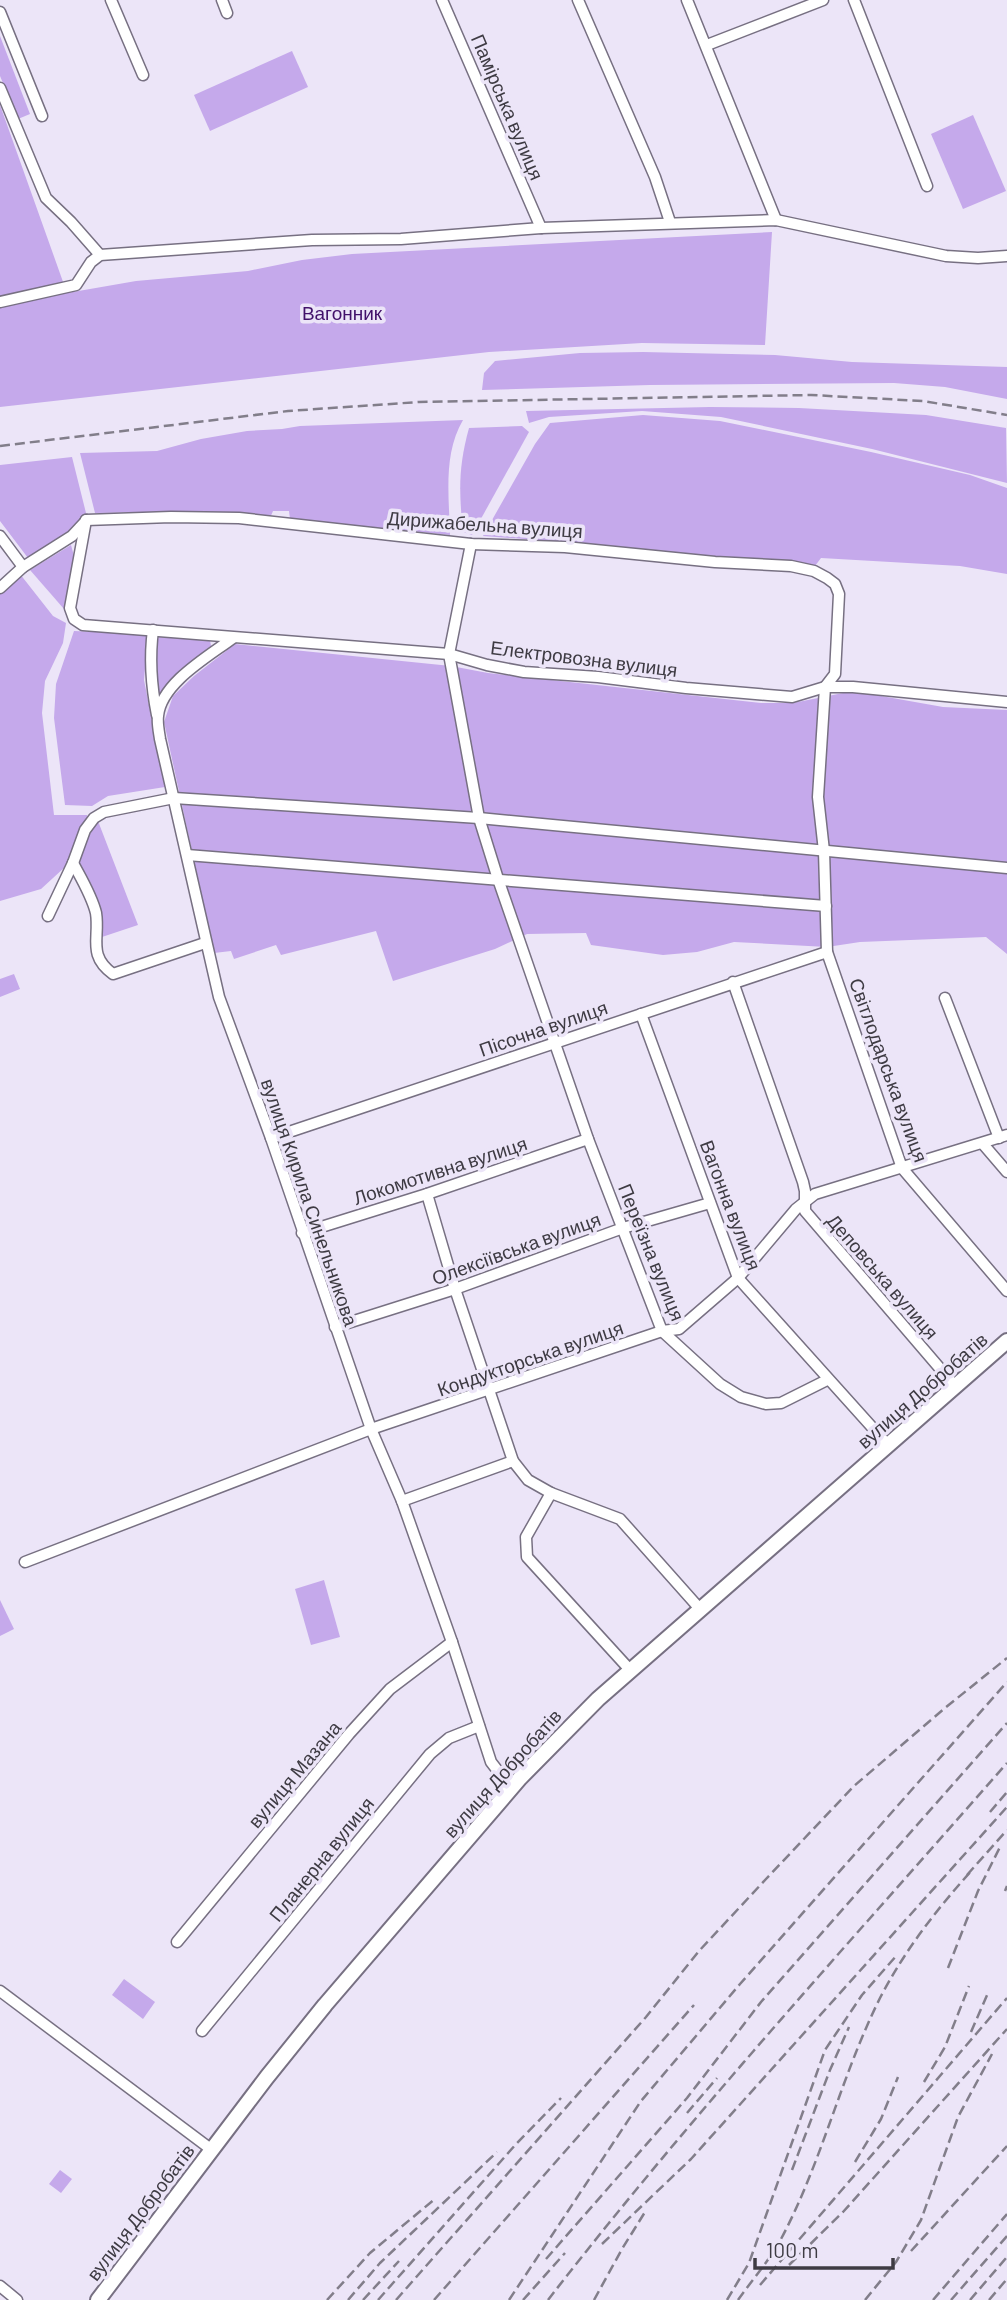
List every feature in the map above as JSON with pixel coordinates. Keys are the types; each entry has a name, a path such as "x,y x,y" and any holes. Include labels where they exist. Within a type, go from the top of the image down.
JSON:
{"street":[{"path":"111,0 143,75"},
{"path":"222,0 227,13"},
{"name":"Памірська вулиця","path":"442,0 541,228"},
{"path":"578,0 655,177 670,222"},
{"path":"687,0 776,220"},
{"path":"707,45 797,5 823,0"},
{"path":"854,0 927,186"},
{"path":"0,12 42,116"},
{"path":"0,88 46,198 100,255"},
{"path":"0,302 76,285 90,262 100,255 312,240 401,239 541,228 670,222 776,220 946,256 1007,256"},
{"name":"Дирижабельна вулиця","path":"86,520 239,518 471,544 565,547 715,562 792,566 814,571 835,584"},
{"path":"0,588 23,567 72,536 86,520"},
{"name":"Електровозна вулиця","path":"86,520 70,608 74,620 83,625 449,654 524,672 792,697 825,687 853,687 1007,702"},
{"path":"0,536 23,567"},
{"path":"449,654 471,544"},
{"name":"Світлодарська вулиця","path":"835,584 839,594 835,674 825,687 818,797 824,851 827,952 902,1168 1007,1291"},
{"name":"вулиця Кирила Синельникова","path":"153,630 150,673 160,739 219,997 271,1138 371,1429 402,1501 491,1762 511,1788"},
{"path":"157,715 169,691 189,670 233,638"},
{"name":"Переїзна вулиця","path":"449,654 479,818 498,879 588,1139 662,1331 710,1376 741,1398 766,1404 781,1403 827,1380"},
{"path":"48,916 85,830 94,818 104,812 174,797 479,818 1007,868"},
{"path":"187,855 826,906"},
{"path":"73,863 86,886 96,915 94,939 100,961 113,974 205,943"},
{"name":"Пісочна вулиця","path":"271,1138 827,952"},
{"name":"Деповська вулиця","path":"733,982 806,1191 805,1211 955,1386"},
{"path":"945,998 1003,1137"},
{"name":"Вагонна вулиця","path":"641,1014 738,1278 887,1445"},
{"name":"Кондукторська вулиця","path":"25,1562 371,1429 662,1331 679,1329 738,1278 804,1201 826,1190 1003,1137"},
{"name":"Локомотивна вулиця","path":"302,1233 588,1139"},
{"path":"983,1144 1007,1172"},
{"path":"427,1194 455,1289 513,1461 528,1480 551,1493 620,1519 700,1609"},
{"name":"Олексіївська вулиця","path":"335,1327 455,1289 623,1228 710,1203"},
{"name":"вулиця Добробатів","path":"98,2300 325,2004 511,1788 566,1730 631,1671 1007,1341"},
{"path":"402,1501 513,1461"},
{"path":"551,1493 526,1537 527,1557 631,1671"},
{"name":"вулиця Мазана","path":"177,1942 349,1734 390,1689 452,1642"},
{"name":"Планерна вулиця","path":"202,2031 430,1754 450,1738 479,1726"},
{"path":"0,1991 212,2150"},
{"path":"0,2286 18,2300"}],"green space":[{"path":"0,36 30,114 18,119 0,76"},
{"path":"292,51 308,87 210,131 194,95"},
{"name":"Вагонник","path":"0,105 67,293 136,281 248,271 302,260 352,254 772,232 765,345 642,343 489,352 0,407"},
{"path":"973,115 1006,191 963,209 931,134"},
{"path":"580,353 775,355 852,362 1007,367 1007,399 945,387 894,383 650,385 482,390 484,373 495,361"},
{"path":"799,408 926,415 1006,428 1007,483 872,449 721,417 642,411 549,417 529,423 526,411"},
{"path":"643,415 720,421 970,475 1007,488 1007,574 960,566 821,558 815,566 483,536 535,444 550,423"},
{"path":"463,420 452,447 450,461 450,535 290,519 289,511 273,511 270,518 167,512 95,513 80,453 157,451 201,439 300,426"},
{"path":"522,426 529,432 472,535 463,532 460,480 469,428"},
{"path":"72,457 86,513 68,534 28,558 0,521 0,465"},
{"path":"71,545 74,556 64,609 30,570"},
{"path":"20,574 53,616 66,623 63,643 45,681 42,713 54,815 87,815 88,820 65,867 41,889 0,901 0,593"},
{"path":"74,631 148,634 144,680 165,787 108,796 92,806 65,805 54,718 56,684"},
{"path":"159,637 210,640 211,646 181,669 157,699 155,647"},
{"path":"235,644 451,666 488,673 761,703 793,703 853,691 943,707 1007,710 1007,954 986,937 860,942 827,947 734,942 697,952 663,955 591,945 586,933 527,934 495,949 393,981 376,931 281,955 276,945 234,959 231,951 214,953 164,722 173,696"},
{"path":"98,821 138,925 96,939 98,916 78,864 88,836"},
{"path":"14,974 20,989 0,997 0,979"},
{"path":"324,1580 340,1637 311,1645 295,1589"},
{"path":"0,1600 14,1629 0,1636"},
{"path":"124,1979 155,2002 143,2019 112,1995"},
{"path":"60,2170 72,2179 61,2193 49,2184"}],"railway":[{"path":"0,446 288,411 419,402 811,395 923,401 1007,415"},
{"path":"396,2300 646,2017 699,1951 854,1786 1007,1658"},
{"path":"509,2300 641,2101 740,1984 1007,1682"},
{"path":"546,2259 687,2098 761,2002 1007,1723"},
{"path":"548,2300 716,2095 1007,1763"},
{"path":"990,1812 1007,1792"},
{"path":"602,2244 691,2159 1007,1807"},
{"path":"967,1875 1007,1830"},
{"path":"948,1968 978,1891 1000,1847"},
{"path":"738,2300 766,2263 795,2210 880,1998 922,1931 973,1869"},
{"path":"1005,1891 1007,1886"},
{"path":"727,2300 749,2263 825,2050 862,1995 897,1955"},
{"path":"924,2082 945,2047 969,1986"},
{"path":"971,2032 988,1993"},
{"path":"760,2285 1007,1998"},
{"path":"434,2300 694,2005"},
{"path":"792,2170 849,2027"},
{"path":"789,2265 843,2212 1007,2029"},
{"path":"865,2300 896,2262 921,2220 958,2117 992,2054"},
{"path":"855,2162 881,2119 898,2077"},
{"path":"687,2113 717,2078"},
{"path":"378,2300 517,2143 561,2098"},
{"path":"911,2251 1007,2146"},
{"path":"348,2300 380,2263 497,2152"},
{"path":"327,2300 370,2253 436,2198"},
{"path":"594,2300 645,2212"},
{"path":"933,2300 1007,2214"},
{"path":"951,2300 1007,2236"},
{"path":"523,2300 565,2253"},
{"path":"970,2300 1007,2257"},
{"path":"363,2300 399,2261"},
{"path":"989,2300 1007,2279"}]}
